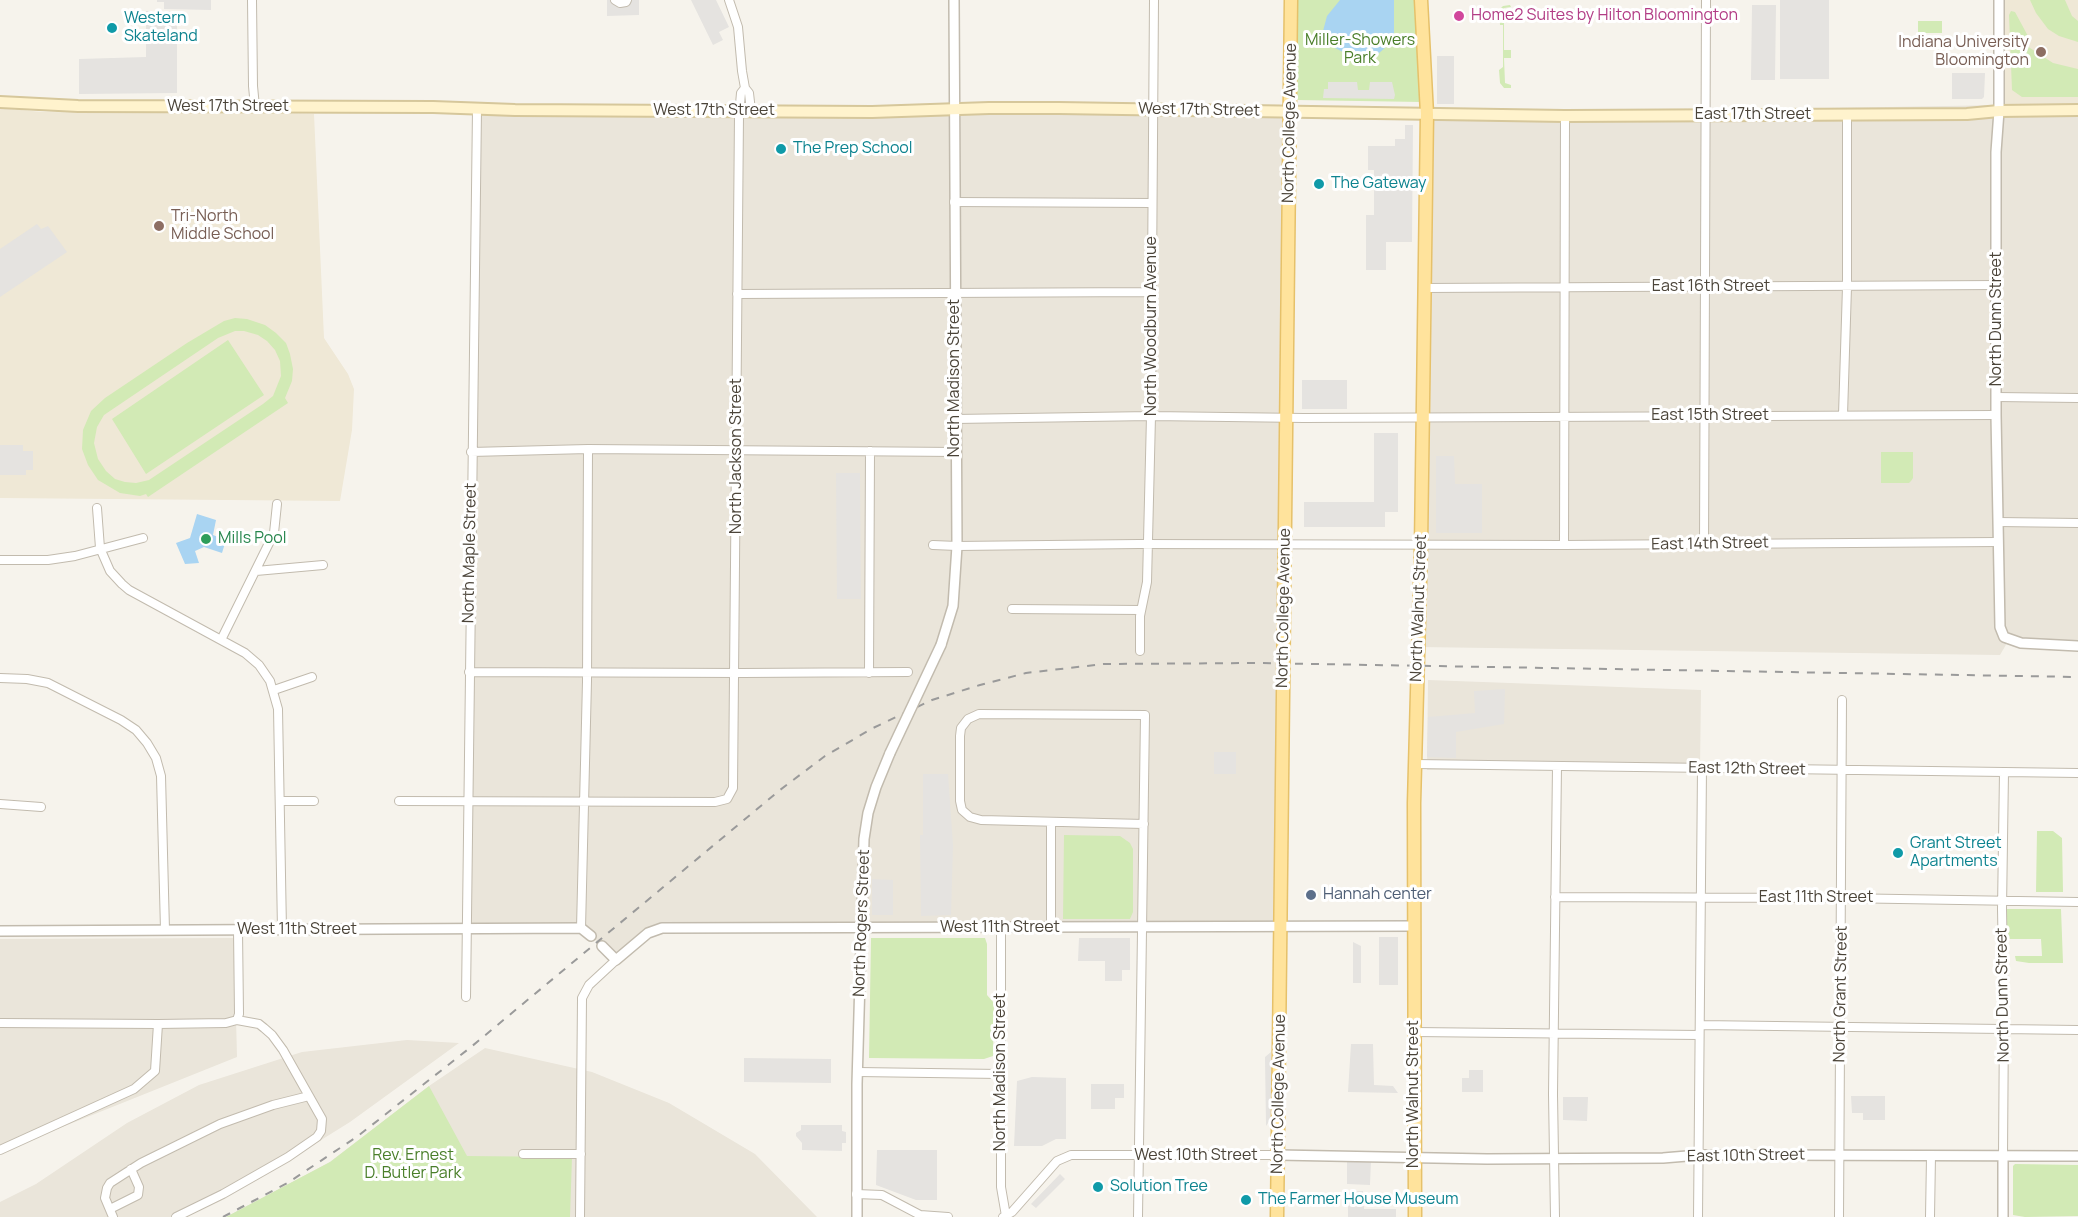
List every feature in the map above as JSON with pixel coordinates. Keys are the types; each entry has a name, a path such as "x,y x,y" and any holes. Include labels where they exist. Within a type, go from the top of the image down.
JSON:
{"main road":[{"name":"North College Avenue","path":"1277,1217 1291,0"},
{"name":"North Walnut Street","path":"1415,1217 1415,764 1424,417 1427,114 1421,0"},
{"name":"West 17th Street","path":"0,102 68,106 745,111 1153,109 1427,114"},
{"name":"East 17th Street","path":"1427,114 1847,115 2078,110"}],"street":[{"path":"252,0 255,107"},
{"path":"615,0 620,3 627,0"},
{"name":"North Madison Street","path":"941,645 953,606 957,546 954,0"},
{"name":"North Woodburn Avenue","path":"1140,651 1142,610 1147,582 1151,416 1154,0"},
{"path":"1704,544 1706,0"},
{"name":"North Dunn Street","path":"1999,0 1999,111 1996,152 1998,285 1996,415 2000,627 2004,637 2021,643 2078,646"},
{"name":"North Jackson Street","path":"584,802 715,802 727,799 733,788 737,294 745,111 749,93 745,88 740,38 733,1"},
{"name":"North Maple Street","path":"466,997 477,108"},
{"path":"1843,415 1847,287 1847,115"},
{"path":"1564,545 1565,116"},
{"path":"954,202 1152,204"},
{"name":"East 16th Street","path":"1425,288 1998,285"},
{"path":"737,294 1151,292"},
{"path":"1996,397 2078,398"},
{"name":"East 15th Street","path":"955,419 1151,416 1287,418 1996,415"},
{"path":"588,449 587,673 581,928 591,936"},
{"path":"471,452 588,449 956,452"},
{"path":"869,673 870,451"},
{"path":"221,640 274,533 277,504"},
{"path":"97,508 100,548 110,571 129,591 253,659 265,673 274,690 279,709 282,930"},
{"path":"1998,522 2078,523"},
{"path":"0,560 48,560 75,556 143,538"},
{"name":"East 14th Street","path":"933,545 1998,542"},
{"path":"256,571 323,565"},
{"path":"1012,609 1142,610"},
{"name":"North Rogers Street","path":"856,1217 864,839 868,813 876,787 941,645"},
{"path":"469,672 734,674 908,672"},
{"path":"274,690 312,677"},
{"path":"0,678 27,679 48,683 121,720 136,730 147,743 156,758 161,776 165,930"},
{"name":"North Grant Street","path":"1839,1217 1842,700"},
{"path":"1138,1217 1138,1156 1144,824 1145,715 979,714 967,720 961,728 962,810 970,817 981,820 1144,824"},
{"name":"East 12th Street","path":"1415,764 2078,774"},
{"path":"1555,1217 1553,1033 1557,766"},
{"path":"1698,1217 1701,768"},
{"name":"North Dunn Street","path":"2003,1217 2004,772"},
{"path":"280,801 314,801"},
{"path":"399,801 584,802"},
{"path":"0,804 41,807"},
{"path":"1051,822 1051,928"},
{"name":"East 11th Street","path":"1555,897 2078,902"},
{"name":"West 11th Street","path":"616,960 648,933 657,929 1415,926"},
{"name":"West 11th Street","path":"0,931 581,928"},
{"name":"North Madison Street","path":"1001,928 1000,1074 1004,1216"},
{"path":"237,1020 239,1014 238,930"},
{"path":"580,1217 582,998 589,986 616,960 602,946"},
{"path":"0,1023 158,1024 226,1023 237,1020 259,1024 269,1031 278,1042 322,1119 321,1131 317,1137 288,1157 223,1194 176,1217"},
{"path":"0,1150 134,1089 155,1071 158,1024"},
{"path":"1700,1025 2078,1030"},
{"path":"1414,1032 1699,1035"},
{"path":"858,1072 1000,1074"},
{"path":"130,1169 138,1183 138,1195 112,1213 105,1198 106,1188 130,1169 220,1124 273,1105 309,1096"},
{"path":"523,1154 581,1154"},
{"name":"West 10th Street","path":"1004,1216 1012,1212 1052,1166 1071,1155 1414,1157"},
{"path":"1930,1217 1931,1156"},
{"name":"East 10th Street","path":"1414,1157 2078,1156"},
{"path":"856,1194 882,1195 920,1215 948,1217"}],"shaded area":[{"path":"157,0 211,0 211,10 164,9 164,2 157,2"},
{"path":"607,0 639,0 639,15 607,16"},
{"path":"691,0 716,0 729,27 719,32 723,40 713,45"},
{"path":"1780,0 1829,0 1829,79 1780,79"},
{"name":"Indiana University Bloomington","path":"2004,0 2078,0 2078,105 2003,105"},
{"path":"1752,5 1776,5 1775,80 1751,80"},
{"path":"146,11 177,12 177,93 79,94 79,59 146,57"},
{"path":"1437,56 1454,56 1454,104 1437,104"},
{"path":"1952,73 1985,73 1984,97 1982,99 1952,99"},
{"path":"1328,82 1357,82 1358,90 1369,90 1370,82 1392,82 1395,95 1394,99 1323,98 1324,89 1328,89"},
{"path":"2078,105 2078,644 2007,643 2000,655 1418,647 1425,115"},
{"path":"476,106 1290,110 1286,927 651,930 616,957 583,930 465,928"},
{"name":"Tri-North Middle School","path":"0,108 42,112 314,114 324,338 348,374 354,389 352,430 340,501 0,498"},
{"path":"1405,125 1413,125 1412,242 1386,242 1386,270 1366,270 1366,215 1374,215 1374,170 1368,170 1368,146 1395,146 1395,139 1405,139"},
{"path":"37,224 41,229 48,226 67,252 0,297 0,249"},
{"path":"1302,380 1347,380 1347,409 1302,409"},
{"path":"1374,433 1398,433 1398,512 1385,512 1385,527 1304,527 1304,502 1374,502"},
{"path":"0,445 23,445 23,451 33,451 33,470 26,470 26,475 0,475"},
{"path":"1436,456 1454,456 1455,484 1482,484 1482,533 1436,533"},
{"path":"836,473 860,473 861,599 837,599"},
{"path":"1428,680 1701,690 1700,770 1427,770"},
{"path":"1505,689 1504,724 1456,732 1456,758 1427,757 1428,717 1475,713 1474,691"},
{"path":"1214,752 1236,752 1236,774 1214,774"},
{"path":"923,774 948,774 953,845 951,915 921,916 920,835 923,835"},
{"path":"872,879 893,880 893,915 872,915"},
{"path":"1379,937 1398,937 1398,985 1379,985"},
{"path":"234,938 237,1057 0,1152 0,939"},
{"path":"1079,938 1130,938 1130,970 1122,970 1122,981 1105,981 1105,961 1078,961"},
{"path":"1353,942 1361,946 1361,983 1353,983"},
{"path":"407,1040 459,1043 350,1122 257,1180 178,1217 0,1217 0,1202 36,1184 127,1123 199,1085 302,1052"},
{"path":"1351,1044 1373,1044 1374,1085 1393,1086 1398,1093 1348,1092"},
{"path":"485,1048 592,1072 669,1103 755,1154 817,1217 226,1217 330,1162 429,1086"},
{"path":"1271,1052 1272,1117 1266,1126 1265,1057"},
{"path":"744,1058 831,1059 831,1083 744,1082"},
{"path":"1469,1070 1483,1070 1483,1092 1462,1092 1462,1078 1469,1078"},
{"path":"1032,1077 1066,1078 1066,1139 1056,1139 1042,1146 1014,1146 1017,1081"},
{"path":"1091,1084 1124,1084 1124,1098 1115,1098 1115,1109 1091,1109"},
{"path":"1851,1096 1885,1096 1885,1120 1863,1120 1863,1113 1852,1113"},
{"path":"1563,1097 1588,1097 1587,1121 1563,1120"},
{"path":"801,1125 842,1125 842,1131 846,1132 846,1143 842,1143 842,1151 802,1150 802,1143 796,1136 796,1133 801,1130"},
{"path":"877,1150 937,1150 937,1200 916,1200 876,1185"},
{"path":"1347,1160 1371,1160 1370,1185 1347,1184"},
{"path":"1060,1174 1065,1179 1036,1208 1031,1204"},
{"path":"1363,1191 1364,1209 1396,1209 1396,1217 1348,1217 1348,1192"}],"green space":[{"name":"Miller-Showers Park","path":"1297,0 1417,0 1422,102 1296,100"},
{"path":"2030,0 2065,0 2072,16 2078,21 2078,42 2059,36 2048,29"},
{"path":"1510,5 1511,7 1504,8 1504,50 1511,50 1511,58 1504,58 1505,83 1511,85 1511,88 1504,88 1500,83 1499,70 1503,67 1503,25 1500,25 1499,10 1503,6"},
{"path":"2011,11 2015,12 2029,38 2024,43 2053,63 2078,69 2078,97 2022,97 2012,90 2009,15"},
{"path":"1918,21 1942,21 1942,33 1918,33"},
{"path":"235,318 247,319 265,325 286,343 293,369 292,381 285,398 288,403 148,497 146,494 140,496 120,493 98,480 88,465 82,449 83,430 91,411 105,398 224,321","holes":["235,331 258,335 267,341 275,350 280,361 281,376 273,396 149,480 136,483 125,482 115,479 106,471 98,459 94,443 97,427 104,415 218,338"]},
{"path":"228,340 264,395 146,474 112,419"},
{"path":"1881,452 1913,452 1913,478 1909,483 1881,483"},
{"path":"2037,831 2053,831 2062,838 2063,892 2036,892"},
{"path":"1064,835 1120,836 1130,843 1133,849 1133,912 1130,919 1063,919"},
{"path":"2005,909 2061,909 2063,963 2016,961 2015,956 2042,956 2041,939 2006,939"},
{"path":"871,938 985,938 987,995 994,1003 993,1056 984,1059 869,1058"},
{"name":"Rev. Ernest D. Butler Park","path":"429,1086 467,1156 572,1157 570,1217 226,1217 330,1162"},
{"path":"2015,1164 2078,1165 2078,1216 2025,1217 2013,1215 2013,1166"}],"water":[{"path":"1340,0 1394,0 1394,40 1371,60 1353,57 1331,46 1323,31 1327,16"},
{"name":"Mills Pool","path":"197,514 216,520 213,535 226,540 222,553 204,547 195,551 199,563 185,564 176,543 190,538"}],"railway":[{"path":"223,1217 289,1182 358,1136 471,1047 780,790 825,756 873,728 932,700 980,685 1026,673 1104,664 1257,663 2078,677"}],"place":[{"name":"Home2 Suites by Hilton Bloomington","path":"1459,16"},
{"name":"Western Skateland","path":"112,28"},
{"name":"Indiana University Bloomington","path":"2041,52"},
{"name":"The Prep School","path":"781,149"},
{"name":"The Gateway","path":"1319,184"},
{"name":"Tri-North Middle School","path":"159,226"},
{"name":"Mills Pool","path":"206,539"},
{"name":"Grant Street Apartments","path":"1898,853"},
{"name":"Hannah center","path":"1311,895"},
{"name":"Solution Tree","path":"1098,1187"},
{"name":"The Farmer House Museum","path":"1246,1200"}]}
